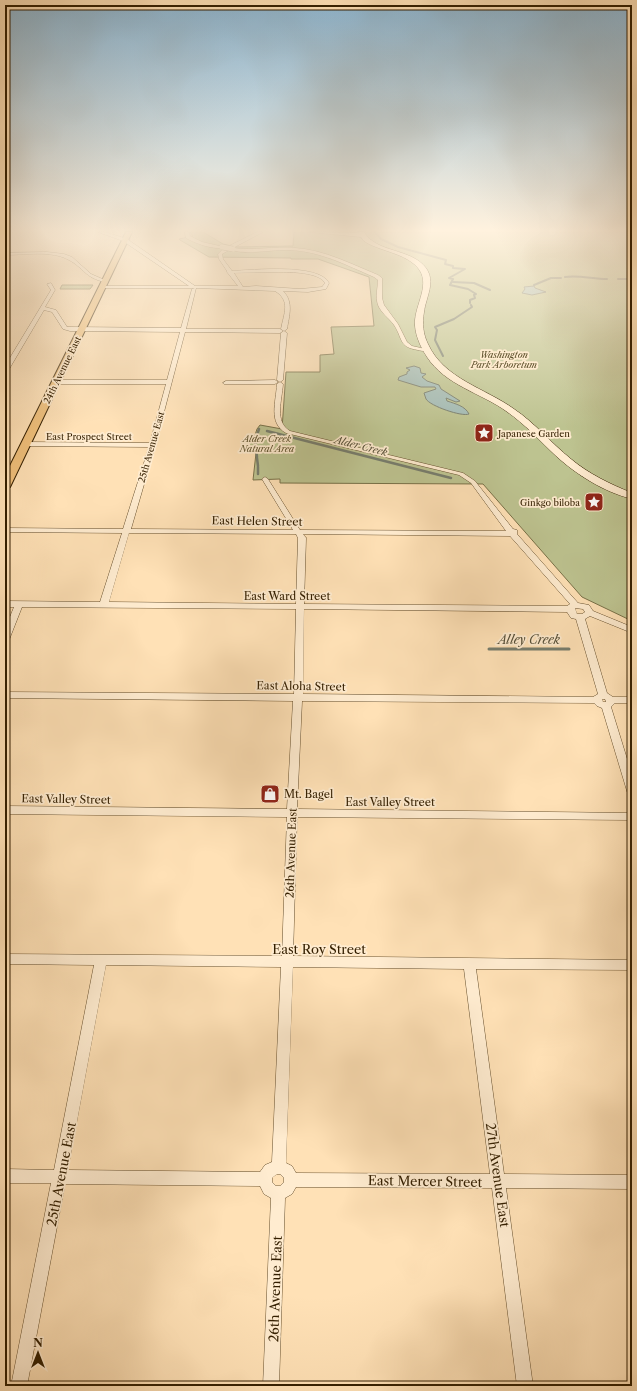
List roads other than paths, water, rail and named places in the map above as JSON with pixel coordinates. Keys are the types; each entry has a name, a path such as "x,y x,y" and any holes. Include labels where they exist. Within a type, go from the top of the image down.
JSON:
{"main road":[{"name":"24th Avenue East","path":"5,487 98,297"},
{"path":"425,297 419,321 420,330 432,359 442,368 514,413 577,469 607,486 632,496"}],"street":[{"path":"5,371 49,297"},
{"name":"25th Avenue East","path":"104,604 152,445 184,330 191,297"},
{"path":"286,297 288,300 283,331 278,382 277,420 281,428 288,432 448,471 467,478 478,487 511,533 572,607 573,615 586,617 590,613"},
{"path":"378,297 380,304 384,310 398,326 406,344 414,348 427,350"},
{"path":"42,308 54,311 65,328 82,330 283,331"},
{"path":"56,382 169,382"},
{"path":"226,382 278,382"},
{"name":"East Prospect Street","path":"26,444 152,445"},
{"name":"26th Avenue East","path":"265,480 302,538 298,698 292,813 288,962 279,1166"},
{"name":"East Helen Street","path":"5,530 299,533 511,533"},
{"name":"East Ward Street","path":"5,604 572,607"},
{"path":"5,640 19,604"},
{"path":"572,607 586,607 590,613 632,630"},
{"path":"580,617 632,791"},
{"name":"East Aloha Street","path":"5,695 632,700"},
{"name":"East Valley Street","path":"5,810 631,815"},
{"name":"East Roy Street","path":"5,959 632,965"},
{"name":"25th Avenue East","path":"19,1386 101,961"},
{"name":"27th Avenue East","path":"469,964 525,1386"},
{"path":"279,1166 287,1170 290,1180 286,1190 278,1193 267,1187 266,1179 270,1170 279,1166"},
{"path":"5,1176 266,1179"},
{"name":"East Mercer Street","path":"290,1180 632,1182"},
{"name":"26th Avenue East","path":"271,1386 278,1193"}],"water":[{"path":"414,366 420,368 421,373 426,374 422,377 427,381 439,385 441,389 460,401 456,402 446,398 447,401 463,407 469,414 465,415 453,412 440,408 429,402 424,393 436,389 435,387 421,387 398,380 399,377 407,374 410,370 406,368"}],"waterway":[{"path":"470,303 470,300 475,297"},
{"path":"443,356 435,340 437,330 435,327 454,319 472,307 471,305"},
{"name":"Alder Creek","path":"257,457 255,441 259,429"},
{"name":"Alder Creek","path":"267,431 451,478"},
{"name":"Alder Creek","path":"257,458 258,466"},
{"name":"Alder Creek","path":"258,467 258,474"},
{"name":"Alley Creek","path":"489,649 569,649"}],"place":[{"name":"Japanese Garden","path":"484,433"},
{"name":"Ginkgo biloba","path":"594,502"},
{"name":"Mt. Bagel","path":"270,794"}],"park label":[{"name":"Washington Park Arboretum","path":"504,360"},
{"name":"Alder Creek Natural Area","path":"267,444"}]}
